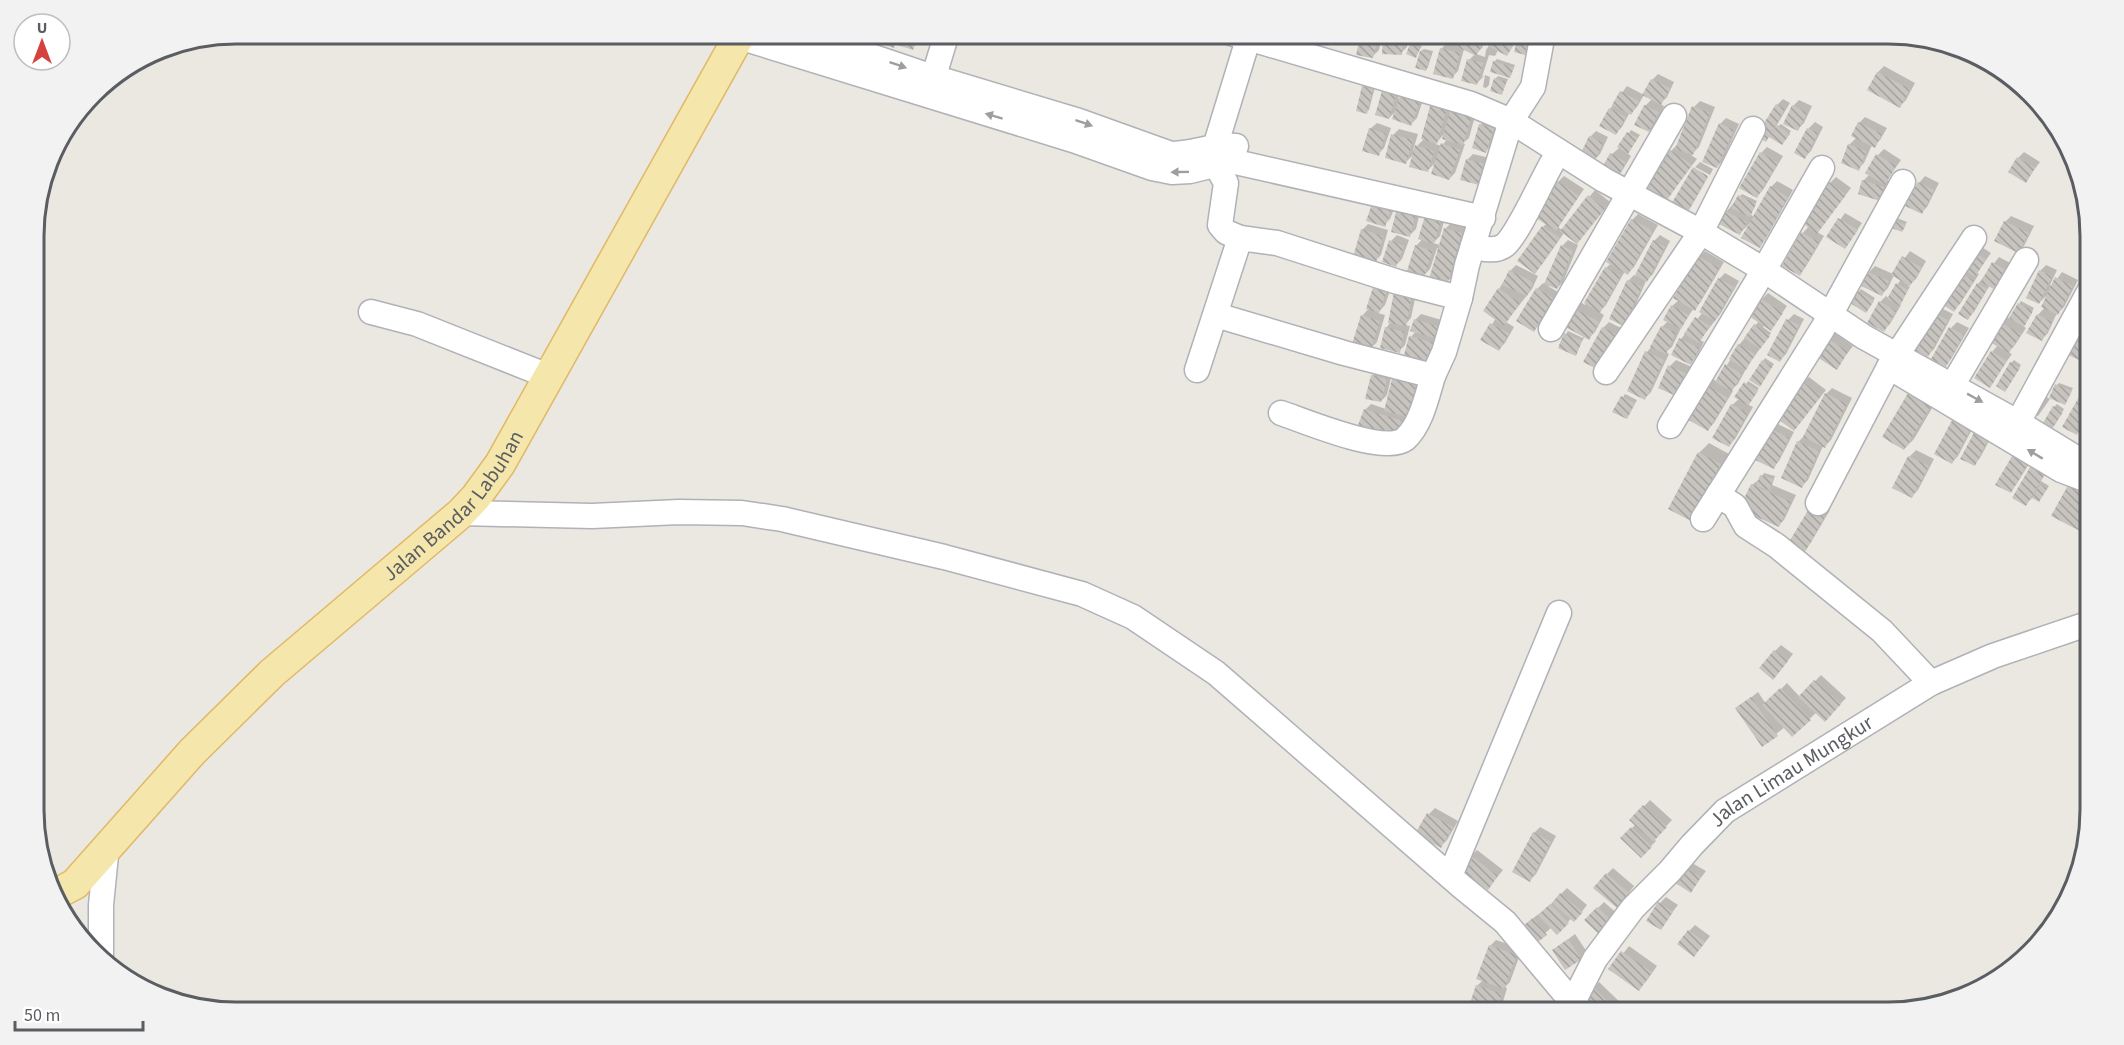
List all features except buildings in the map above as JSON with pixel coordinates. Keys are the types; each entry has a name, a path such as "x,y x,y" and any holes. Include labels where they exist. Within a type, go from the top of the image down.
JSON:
{"main road":[{"name":"Jalan Bandar Labuhan","path":"62,891 75,884 192,752 272,673 461,513 476,497 500,464 667,170 735,44"}],"street":[{"path":"783,44 835,55 1152,168 1172,172 1190,171 1227,155 1485,210"},
{"path":"819,44 835,55"},
{"path":"930,87 944,44"},
{"path":"1242,44 1220,225 1226,232 1240,238 1277,243 1398,282 1460,298"},
{"path":"1273,44 1471,104 1625,199"},
{"path":"1281,413 1361,440 1377,443 1400,441 1409,434 1419,417 1444,352 1473,246 1509,129 1533,87 1542,44"},
{"path":"1551,329 1674,116"},
{"path":"1509,129 1552,163 1697,238 1826,321 2014,431 2061,470 2080,468"},
{"path":"1606,372 1697,238 1753,129"},
{"path":"1473,246 1484,249 1504,246 1513,235 1552,163"},
{"path":"1670,426 1760,277 1822,168"},
{"path":"1703,519 1826,321 1903,182"},
{"path":"1197,370 1240,238"},
{"path":"1818,503 1893,361 1974,238"},
{"path":"1947,392 2025,260"},
{"path":"2014,431 2080,309"},
{"path":"371,312 438,332 548,376"},
{"path":"1216,315 1344,353 1433,376"},
{"path":"1718,495 1735,506 1746,526 1777,546 1882,632 1931,683"},
{"path":"461,513 581,516 679,512 742,513 782,519 944,557 1082,594 1132,617 1216,673 1505,922 1569,1001"},
{"path":"1450,876 1559,613"},
{"name":"Jalan Limau Mungkur","path":"1578,1001 1595,959 1633,908 1725,811 1931,683 1993,656 2080,626"},
{"path":"101,946 101,905 107,846"}]}
